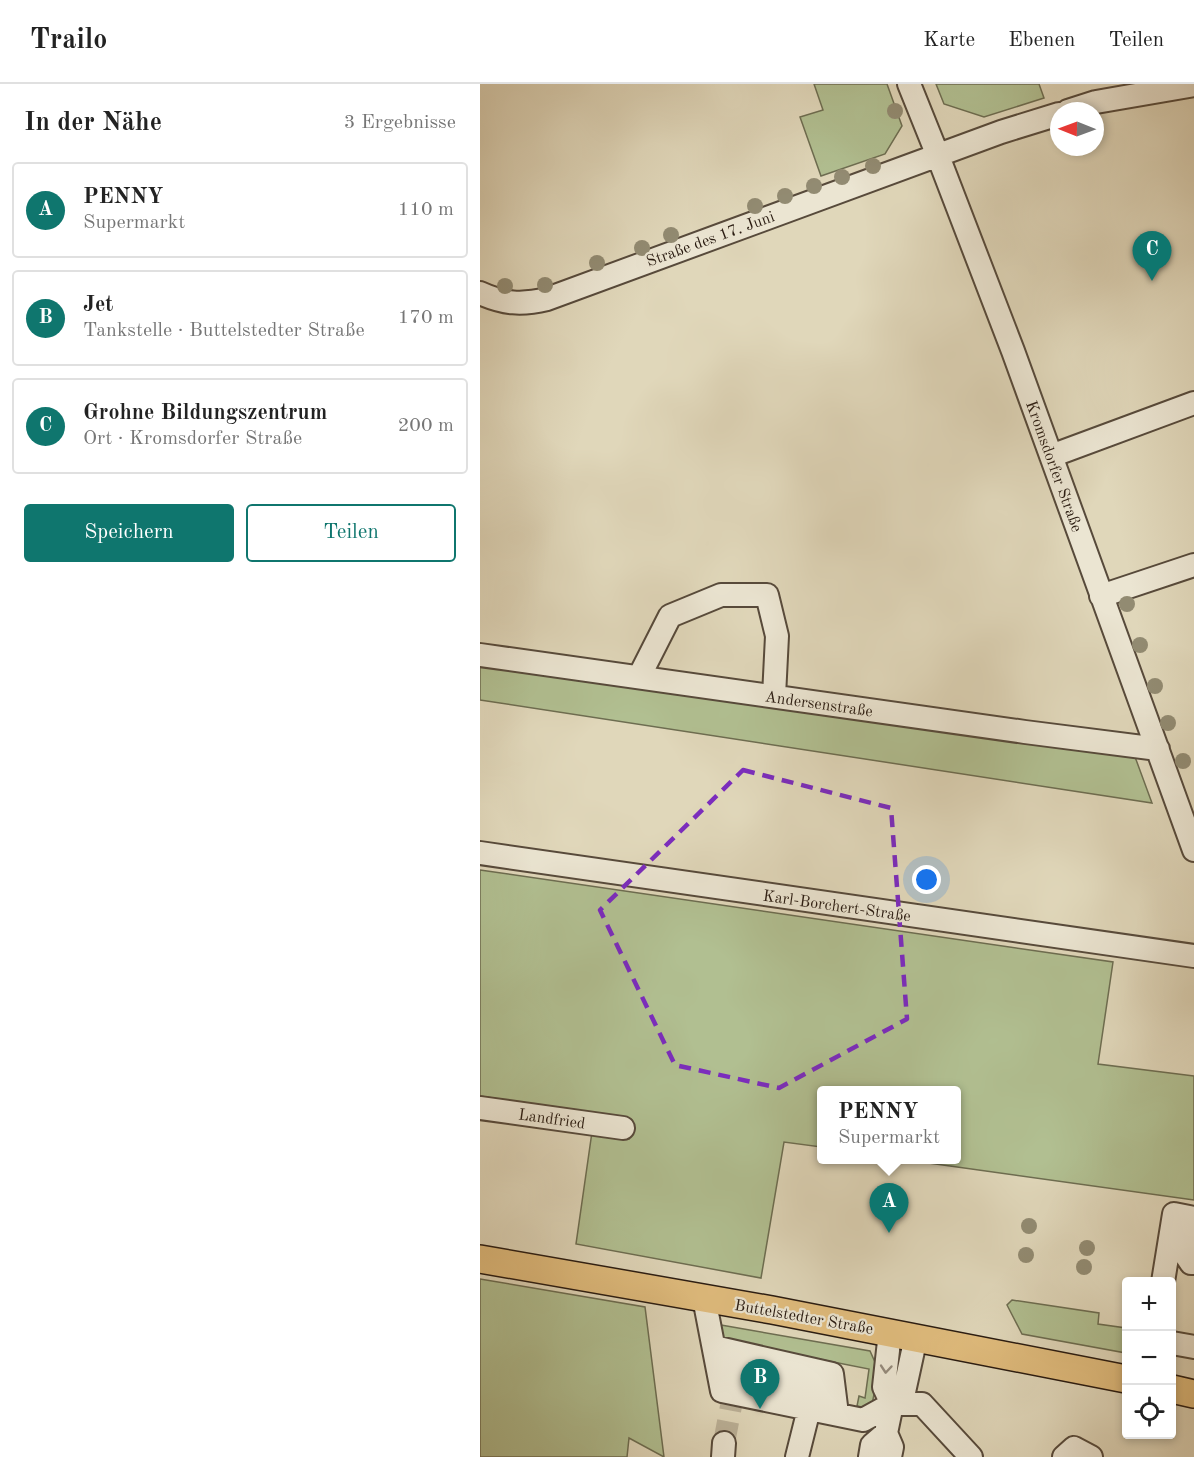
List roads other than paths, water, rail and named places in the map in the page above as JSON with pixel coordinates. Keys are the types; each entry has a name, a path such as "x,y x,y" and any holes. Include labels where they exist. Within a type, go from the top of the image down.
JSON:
{"main road":[{"name":"Buttelstedter Straße","path":"480,1259 890,1332 1122,1379"},
{"path":"1176,1390 1194,1394"}],"street":[{"name":"Kromsdorfer Straße","path":"909,84 1013,351 1194,850"},
{"path":"1096,102 1194,86"},
{"name":"Straße des 17. Juni","path":"481,295 506,303 530,303 547,298 1001,132 1050,117"},
{"path":"1051,456 1194,403"},
{"path":"1101,596 1194,566"},
{"path":"639,677 670,616 721,595 767,595 777,636 774,696"},
{"name":"Andersenstraße","path":"480,655 1158,749"},
{"name":"Karl-Borchert-Straße","path":"480,853 1194,956"},
{"name":"Landfried","path":"480,1108 623,1128"},
{"path":"1164,1277 1174,1214 1192,1218 1185,1254 1191,1263 1194,1263"},
{"path":"704,1298 722,1391 732,1400 809,1409 836,1404"},
{"path":"879,1448 892,1404 884,1387 890,1332"},
{"path":"718,1370 836,1404 863,1420 892,1404 904,1392 916,1337"},
{"path":"1176,1343 1194,1347"},
{"path":"714,1347 832,1374 836,1404"},
{"path":"892,1404 922,1404 971,1457"},
{"path":"797,1457 809,1409"},
{"path":"1064,1457 1074,1448 1091,1457"}],"tunnel":[{"path":"724,1443 731,1406"}],"place":[{"name":"Grohne Bildungszentrum","path":"1152,281"},
{"name":"PENNY","path":"889,1233"},
{"name":"Jet","path":"760,1409"}]}
